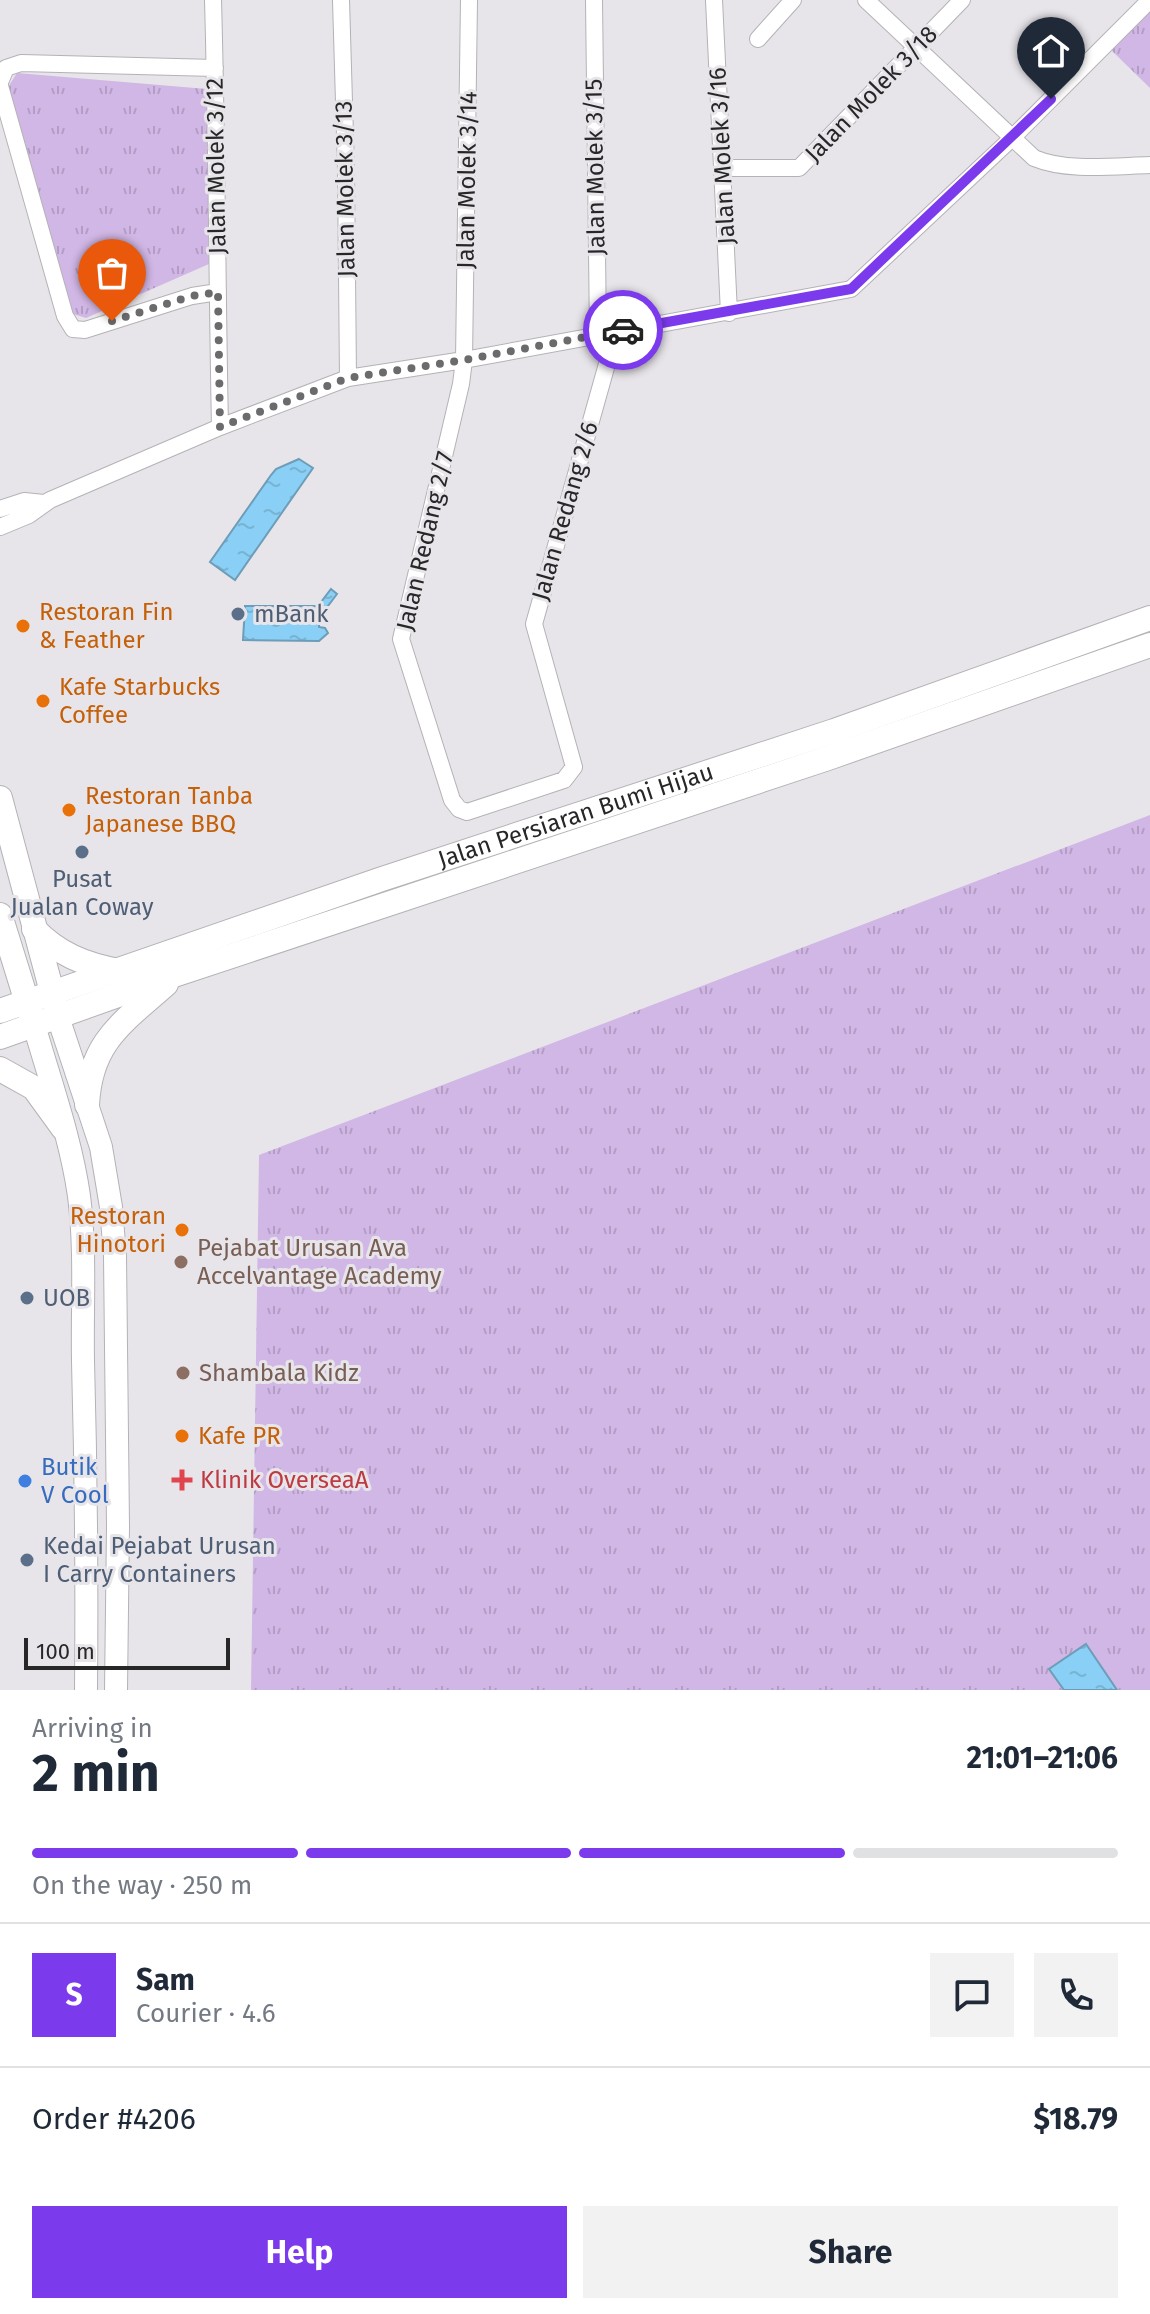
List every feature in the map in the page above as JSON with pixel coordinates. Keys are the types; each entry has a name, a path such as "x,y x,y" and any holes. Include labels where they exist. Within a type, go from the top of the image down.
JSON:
{"main road":[{"name":"Jalan Persiaran Bumi Hijau","path":"0,1011 26,1001 55,1006 177,974 539,854 834,731 1150,618"},
{"name":"Jalan Persiaran Bumi Hijau","path":"0,1037 34,1025 55,1006 119,971 532,829 696,789 1150,645"},
{"path":"0,798 55,1006 101,1147 111,1207 115,1256 118,1526 116,1690"},
{"path":"532,829 539,854"},
{"path":"0,915 4,955 34,1025 78,1195 84,1256 83,1356 88,1537 86,1690"},
{"path":"33,927 59,952 98,967 119,971"},
{"path":"87,1105 88,1079 101,1049 126,1020 177,974"},
{"path":"0,1069 34,1088 63,1128"}],"street":[{"name":"Jalan Molek 3/12","path":"213,0 220,427"},
{"name":"Jalan Molek 3/13","path":"341,0 348,378"},
{"name":"Jalan Molek 3/14","path":"464,360 469,0"},
{"name":"Jalan Molek 3/15","path":"594,0 598,335"},
{"name":"Jalan Molek 3/16","path":"714,0 729,313"},
{"path":"758,39 793,0"},
{"path":"866,0 1034,158 1072,165 1150,165"},
{"name":"Jalan Molek 3/18","path":"723,168 799,168 962,0"},
{"path":"0,527 29,515 44,503 220,427 348,378 464,360 851,289 1011,139 1150,0"},
{"path":"215,68 21,63 6,68 0,84 65,316 73,329 85,330 192,296 218,292"},
{"name":"Jalan Redang 2/7","path":"459,809 452,800 401,639 464,360"},
{"name":"Jalan Redang 2/6","path":"459,809 467,812 564,780 574,767 534,624 607,364"},
{"path":"0,509 24,501 44,503"}],"green space":[{"path":"1150,11 1150,88 1110,49"},
{"path":"17,73 207,89 209,264 86,318 73,314 8,87"},
{"path":"1150,815 1150,1690 251,1690 259,1155"}],"water":[{"path":"299,459 313,468 235,580 210,562 276,469"},
{"path":"331,589 337,594 319,622 319,627 325,628 328,633 319,641 243,640 245,606 318,606"},
{"path":"1086,1644 1117,1690 1064,1690 1049,1669"}],"way so far":[{"path":"112,321 192,296 218,292 220,427 348,378 623,330"}],"place":[{"name":"mBank","path":"238,614"},
{"name":"Restoran Fin & Feather","path":"23,626"},
{"name":"Kafe Starbucks Coffee","path":"43,701"},
{"name":"Restoran Tanba Japanese BBQ","path":"69,810"},
{"name":"Pusat Jualan Coway","path":"82,852"},
{"name":"Restoran Hinotori","path":"182,1230"},
{"name":"Pejabat Urusan Ava Accelvantage Academy","path":"181,1262"},
{"name":"UOB","path":"27,1298"},
{"name":"Shambala Kidz","path":"183,1373"},
{"name":"Kafe PR","path":"182,1436"},
{"name":"Klinik OverseaA","path":"182,1480"},
{"name":"Butik V Cool","path":"25,1481"},
{"name":"Kedai Pejabat Urusan I Carry Containers","path":"27,1560"}],"route":[{"path":"623,330 851,289 1051,99"}]}
